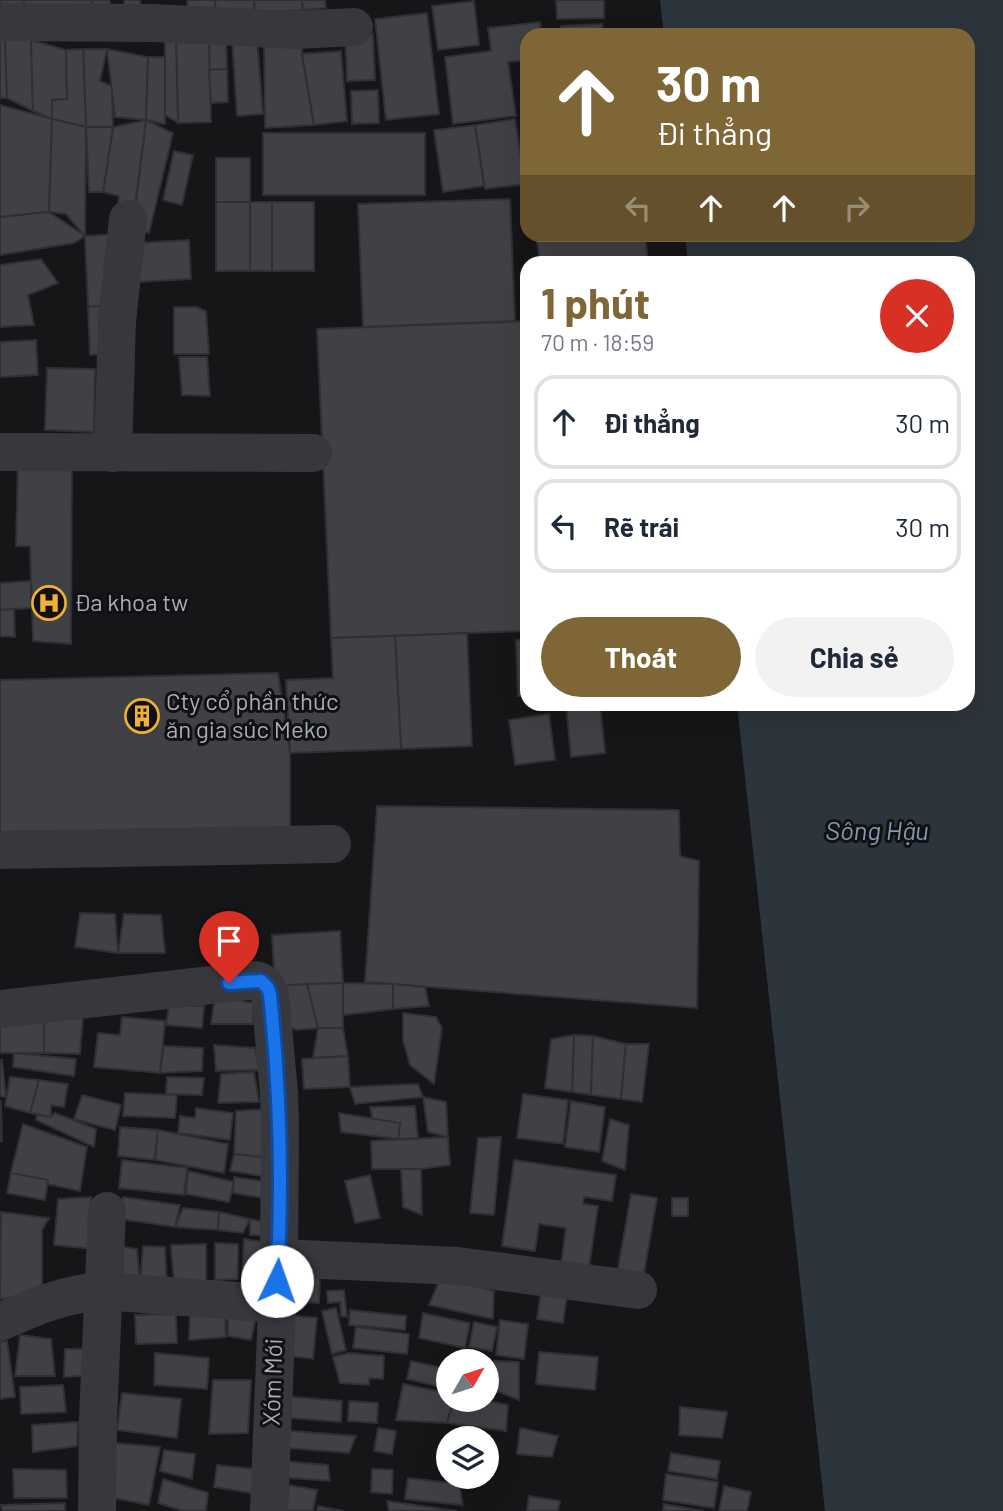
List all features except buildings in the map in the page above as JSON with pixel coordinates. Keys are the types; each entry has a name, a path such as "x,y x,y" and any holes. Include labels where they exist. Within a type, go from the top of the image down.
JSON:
{"street":[{"path":"0,22 153,23 296,30 355,27"},
{"path":"113,453 117,321 128,219"},
{"path":"0,452 313,453"},
{"path":"0,850 332,844"},
{"name":"Xóm Mới","path":"0,1009 255,980 261,981 268,988 280,1127 279,1258 269,1511"},
{"path":"97,1511 107,1211"},
{"path":"279,1258 458,1266 638,1290"},
{"path":"0,1322 52,1300 103,1291 276,1304"}],"water":[{"name":"Sông Hậu","path":"660,0 1003,0 1003,1511 825,1511 738,711 975,711 975,256 687,256 686,242 975,242 975,28 663,28"}],"place":[{"name":"Đa khoa tw","path":"49,603"},
{"name":"Cty cổ phần thức ăn gia súc Meko","path":"142,716"}],"route":[{"path":"229,983 261,981 268,988 270,995 280,1127 277,1281"}]}
